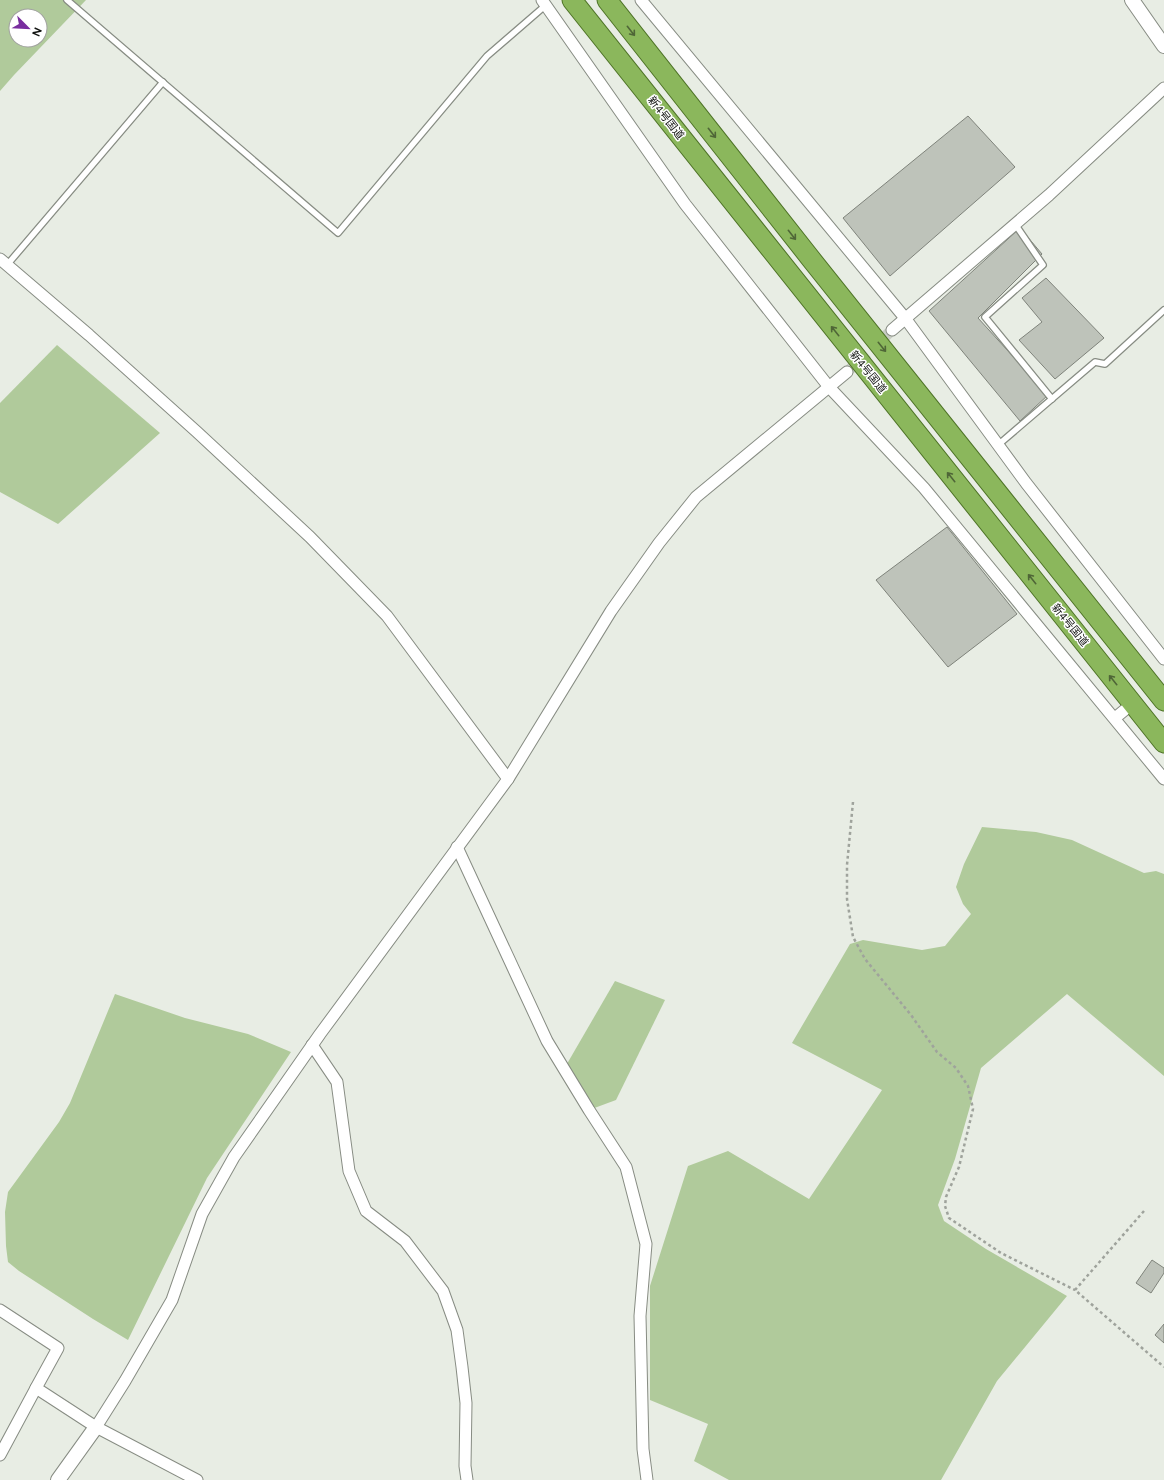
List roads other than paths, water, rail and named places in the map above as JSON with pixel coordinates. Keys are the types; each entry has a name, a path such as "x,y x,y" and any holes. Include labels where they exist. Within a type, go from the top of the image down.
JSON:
{"highway":[{"name":"新4号国道","path":"572,0 1164,743"},
{"path":"607,0 811,259 1164,701"}],"street":[{"path":"641,0 905,318 1026,483 1164,659"},
{"path":"1132,0 1164,46"},
{"path":"547,2 685,204 829,387 924,488 1164,779"},
{"path":"892,330 1049,195 1164,88"},
{"path":"3,262 89,336 310,537 387,616 508,779"},
{"path":"58,1480 96,1427 172,1300 202,1214 230,1163 312,1045 508,779 611,611 659,543 696,497 847,372"},
{"path":"1115,718 1132,704"},
{"path":"457,847 547,1041 626,1167 646,1244 640,1316 643,1449 647,1480"},
{"path":"312,1045 337,1082 349,1170 366,1211 405,1241 443,1291 457,1330 466,1403 465,1466 467,1480"},
{"path":"0,1310 58,1348 0,1455"},
{"path":"36,1388 96,1427 180,1476 197,1480"}],"lane":[{"path":"68,0 338,233 487,56 547,2"},
{"path":"3,262 163,82"},
{"path":"1015,224 1043,265 985,317 1052,399"},
{"path":"998,445 1095,362 1105,364 1164,310"}],"tunnel":[{"path":"847,372 892,330"}]}
